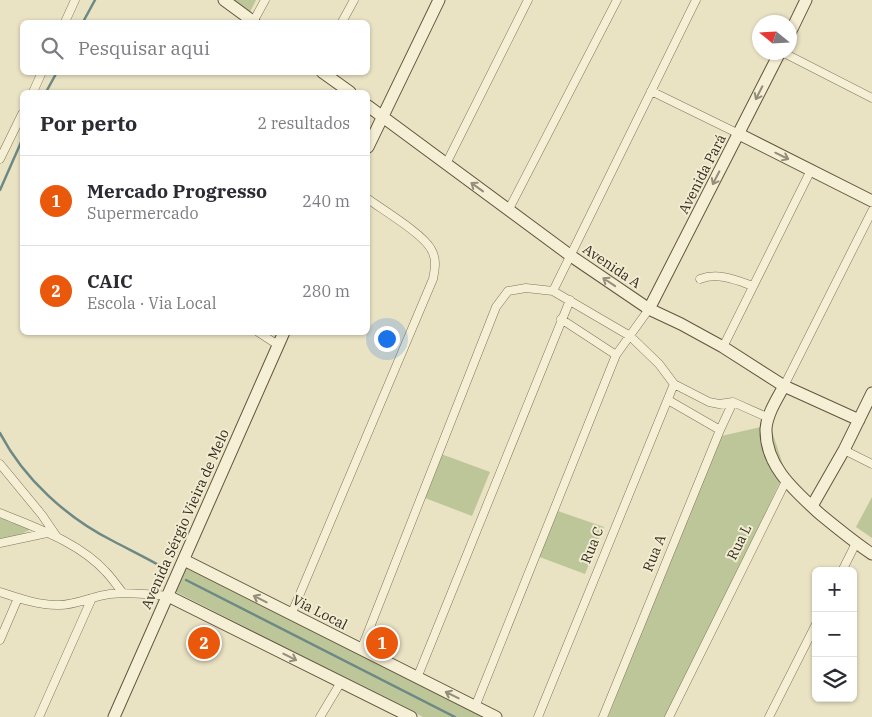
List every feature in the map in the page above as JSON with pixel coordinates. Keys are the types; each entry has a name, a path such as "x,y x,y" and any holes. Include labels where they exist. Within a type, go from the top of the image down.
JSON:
{"street":[{"path":"66,20 75,0"},
{"path":"224,0 251,20"},
{"path":"255,20 265,0"},
{"path":"343,20 354,0"},
{"path":"370,143 439,0"},
{"path":"446,164 528,0"},
{"path":"508,209 617,0"},
{"path":"553,291 696,0"},
{"path":"797,19 806,0"},
{"name":"Avenida Pará","path":"650,309 777,60"},
{"path":"797,60 872,98"},
{"path":"34,90 41,75"},
{"path":"326,75 347,90"},
{"path":"651,91 872,201"},
{"name":"Avenida A","path":"370,107 571,256 650,309 723,347 784,386 859,420"},
{"path":"0,159 20,118"},
{"path":"723,347 811,170"},
{"path":"291,615 433,279 436,263 431,248 420,236 370,200"},
{"path":"872,211 784,386 768,423 771,454 786,481 812,506 872,554"},
{"path":"700,279 714,276 735,279 753,286"},
{"path":"361,650 496,307 508,291 526,288 553,291 630,336 659,364 674,384 709,402 719,404 733,402 768,423"},
{"path":"417,678 570,300"},
{"path":"475,707 616,355 650,309"},
{"path":"561,319 616,355"},
{"path":"263,335 278,345"},
{"name":"Avenida Sérgio Vieira de Melo","path":"114,717 283,335"},
{"name":"Rua C","path":"538,717 674,384"},
{"path":"812,506 844,450 872,393"},
{"path":"668,400 720,430"},
{"name":"Rua A","path":"604,717 733,402"},
{"path":"844,450 872,464"},
{"path":"0,464 36,507 57,537"},
{"name":"Rua L","path":"669,717 786,481"},
{"path":"0,513 47,532 77,548 106,571 123,593"},
{"path":"0,543 47,532"},
{"path":"844,567 856,543"},
{"name":"Via Local","path":"184,560 491,716"},
{"path":"0,592 18,598 56,605 74,604 92,598 123,593 168,596 341,682 397,714 411,717"},
{"path":"0,640 18,598"},
{"path":"39,717 92,598"},
{"path":"769,717 812,632"},
{"path":"320,717 341,682"}],"green space":[{"path":"233,0 256,0 250,12"},
{"path":"770,425 785,471 684,685 666,717 608,717 717,437"},
{"path":"441,454 490,472 472,516 425,498"},
{"path":"872,497 872,538 856,527"},
{"path":"555,510 604,527 585,574 537,556"},
{"path":"0,517 31,529 0,546"},
{"path":"189,567 480,714 481,717 423,717 176,592 185,568"}],"waterway":[{"path":"84,20 95,0"},
{"path":"47,90 55,75"},
{"path":"0,190 20,145"},
{"path":"0,433 21,466 48,496 63,509 96,532 164,568"},
{"path":"186,580 455,717"}],"place":[{"name":"CAIC","path":"204,643"},
{"name":"Mercado Progresso","path":"382,643"}]}
